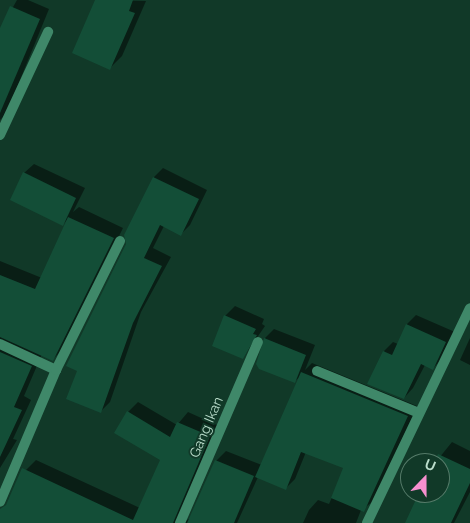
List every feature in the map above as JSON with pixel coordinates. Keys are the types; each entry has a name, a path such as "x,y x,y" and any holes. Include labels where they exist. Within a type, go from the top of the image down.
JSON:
{"street":[{"path":"0,135 48,32"},
{"path":"0,502 56,370 120,241"},
{"path":"367,523 470,308"},
{"name":"Gang Ikan","path":"180,523 258,342"},
{"path":"0,344 56,370"},
{"path":"317,371 419,413"}],"building":[{"path":"95,0 133,0 129,11 135,13 110,70 72,53"},
{"path":"10,6 40,19 0,113 0,28"},
{"path":"23,172 76,198 63,226 10,200"},
{"path":"153,177 199,199 181,236 160,225 144,258 162,266 133,323 101,413 66,399 77,371 66,366 126,244 124,235"},
{"path":"68,217 114,238 53,361 0,337 0,275 35,289"},
{"path":"224,315 256,329 253,334 257,335 243,359 212,346"},
{"path":"406,324 446,342 433,370 421,364 404,399 367,384 383,351 392,355"},
{"path":"264,338 306,355 295,383 259,369 256,364"},
{"path":"0,352 32,366 14,407 22,410 0,457"},
{"path":"301,372 408,416 364,512 331,498 343,468 301,452 286,490 255,477"},
{"path":"127,411 170,437 177,422 210,436 173,523 0,523 0,509 6,505 22,468 133,520 160,460 114,433"},
{"path":"215,460 254,476 234,523 187,523"},
{"path":"450,460 470,469 470,483 451,523 405,523 414,503 450,503"}]}
